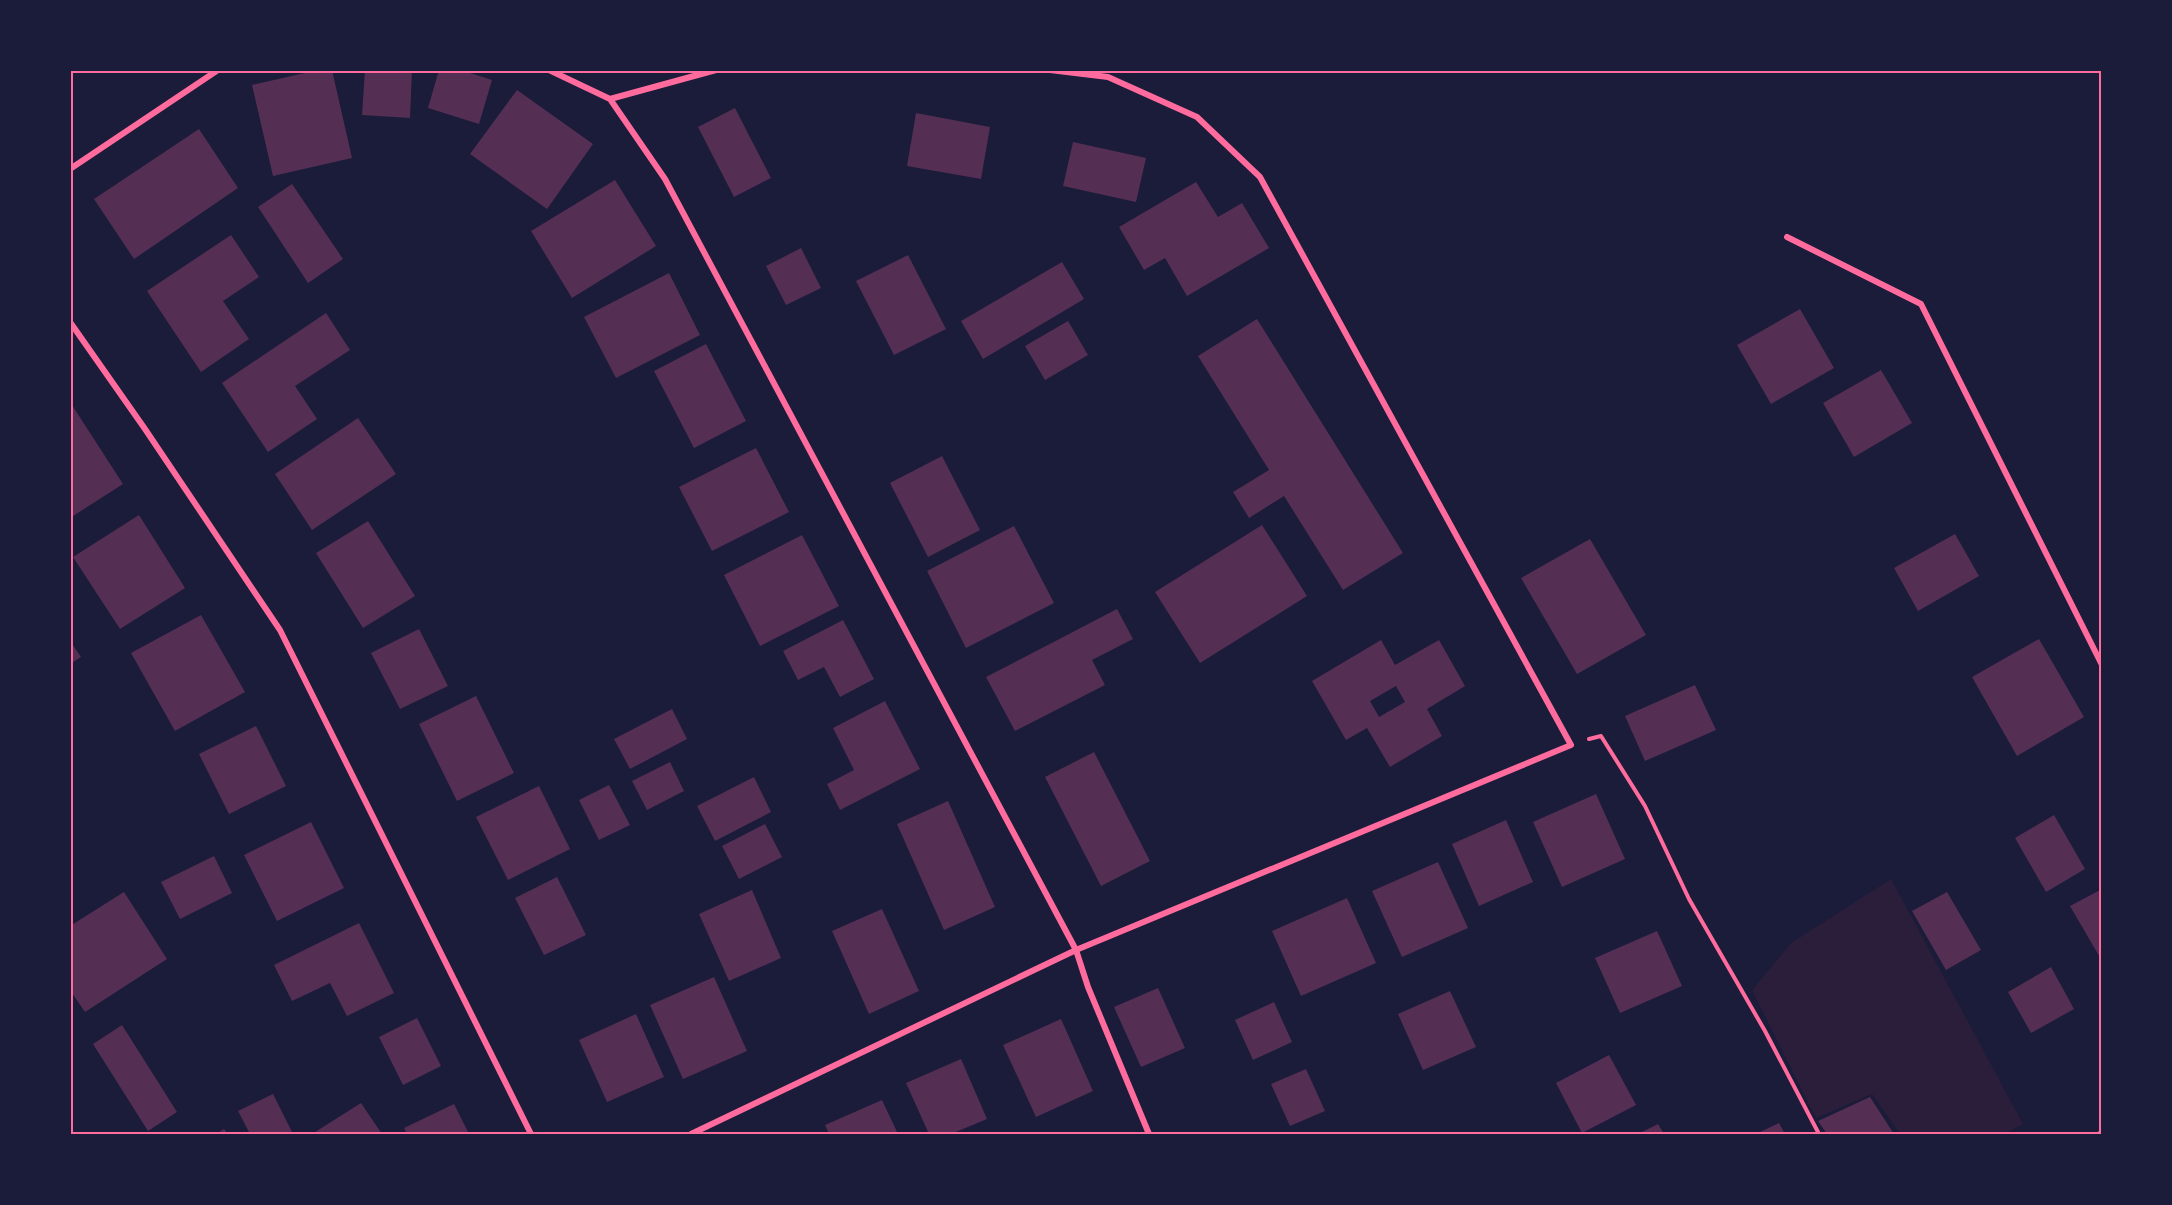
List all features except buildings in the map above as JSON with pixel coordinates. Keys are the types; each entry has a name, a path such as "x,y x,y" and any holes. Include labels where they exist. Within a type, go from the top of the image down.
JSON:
{"street":[{"path":"70,169 218,70"},
{"path":"549,70 610,99 665,179 1076,950 1088,987 1149,1134"},
{"path":"610,99 716,70"},
{"path":"691,1134 1076,950 1571,745 1260,177 1197,117 1108,77 1050,70"},
{"path":"1787,237 1921,304 2102,665"},
{"path":"70,322 280,630 531,1134"}],"path":[{"path":"1571,745 1600,736 1607,746 1645,806 1689,898 1765,1031 1819,1134"}],"shaded area":[{"path":"1891,879 2023,1124 2005,1134 1900,1134 1872,1094 1816,1118 1752,990 1791,943"}]}
